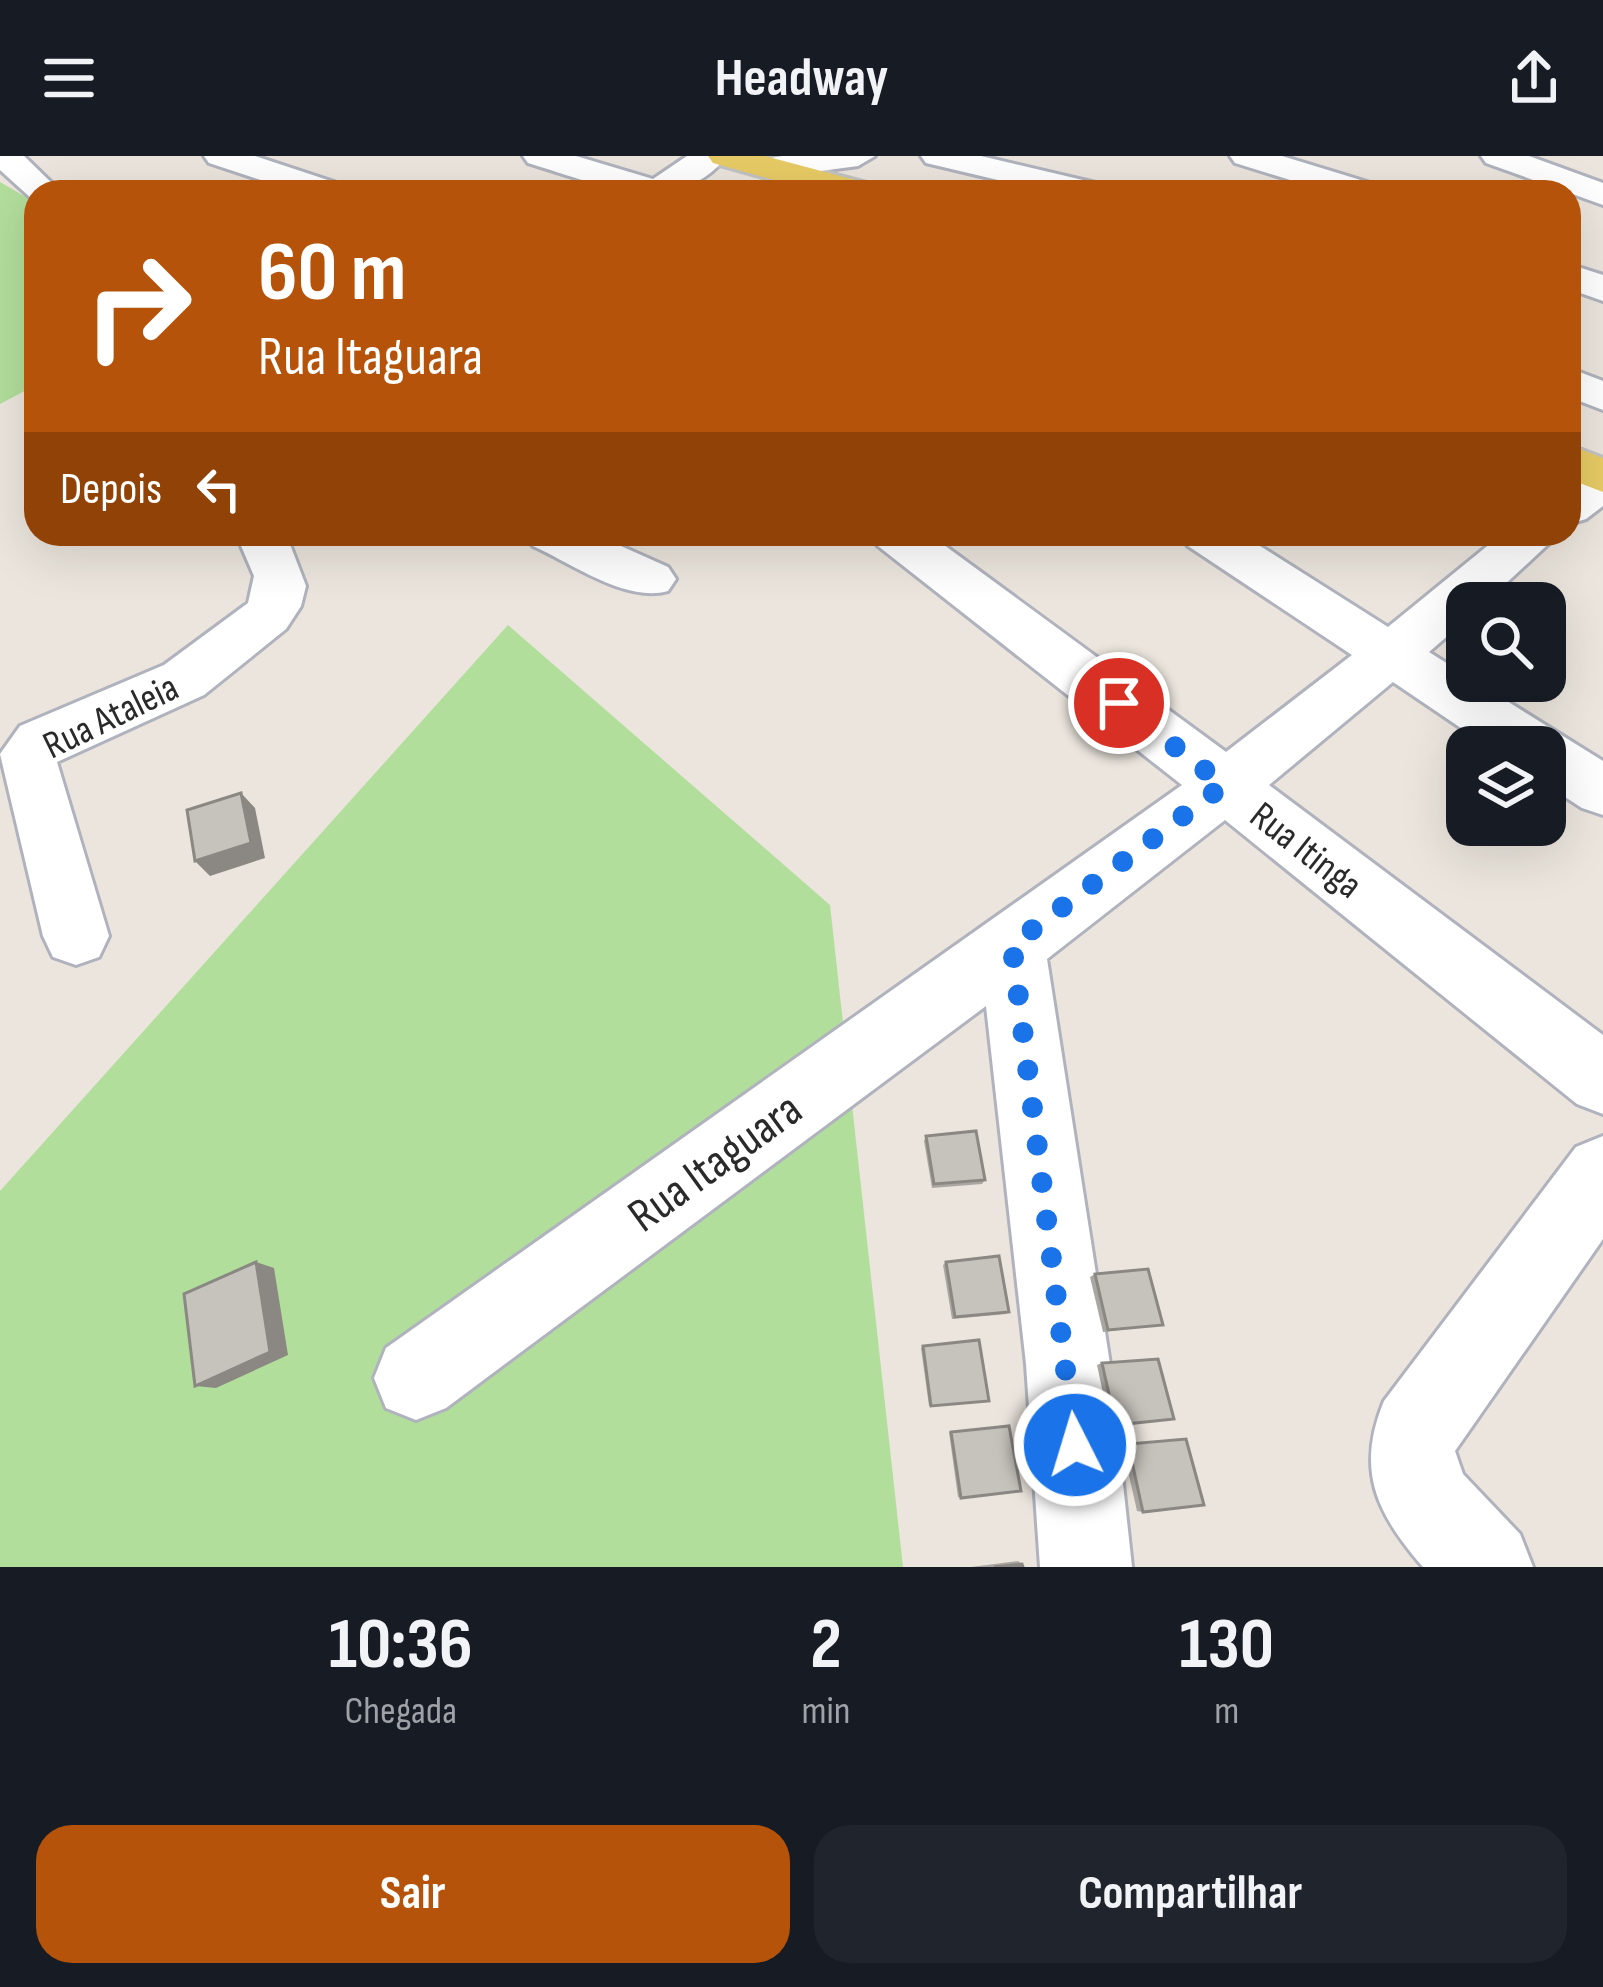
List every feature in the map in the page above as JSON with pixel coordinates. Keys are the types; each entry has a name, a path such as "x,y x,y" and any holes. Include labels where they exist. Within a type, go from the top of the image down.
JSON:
{"main road":[{"path":"725,156 812,180"}],"street":[{"path":"4,156 31,180"},
{"path":"221,156 294,180"},
{"path":"540,156 619,180"},
{"path":"675,180 710,156"},
{"path":"767,168 858,156"},
{"path":"938,156 1041,180"},
{"path":"1246,156 1325,180"},
{"path":"1506,157 1565,180"},
{"name":"Rua Ataleia","path":"76,936 27,758 40,742 184,680 267,616 278,604 281,579 266,546"},
{"path":"577,546 650,579"},
{"name":"Rua Itinga","path":"912,546 1603,1079"},
{"path":"1224,546 1502,726"},
{"name":"Rua Itaguara","path":"416,1378 1012,945 1394,656 1520,546"},
{"path":"1566,767 1603,791"},
{"path":"1012,945 1068,1364 1086,1567"},
{"path":"1487,1567 1464,1545 1423,1490 1408,1449 1415,1432 1603,1174"}],"green space":[{"path":"0,182 24,196 24,391 0,404"},
{"path":"508,625 830,905 903,1567 0,1567 0,1191"}],"building":[{"path":"241,793 251,843 195,861 187,810"},
{"path":"976,1131 985,1180 934,1184 926,1136"},
{"path":"999,1256 1009,1312 955,1317 946,1262"},
{"path":"256,1262 270,1352 195,1386 184,1294"},
{"path":"1148,1269 1163,1325 1108,1330 1095,1274"},
{"path":"979,1340 989,1401 931,1406 923,1346"},
{"path":"1158,1359 1174,1419 1116,1425 1102,1363"},
{"path":"1009,1426 1021,1491 961,1498 951,1432"},
{"path":"1186,1439 1204,1505 1143,1512 1128,1444"}],"route":[{"path":"1075,1445 1012,945 1224,785 1119,703"}]}
